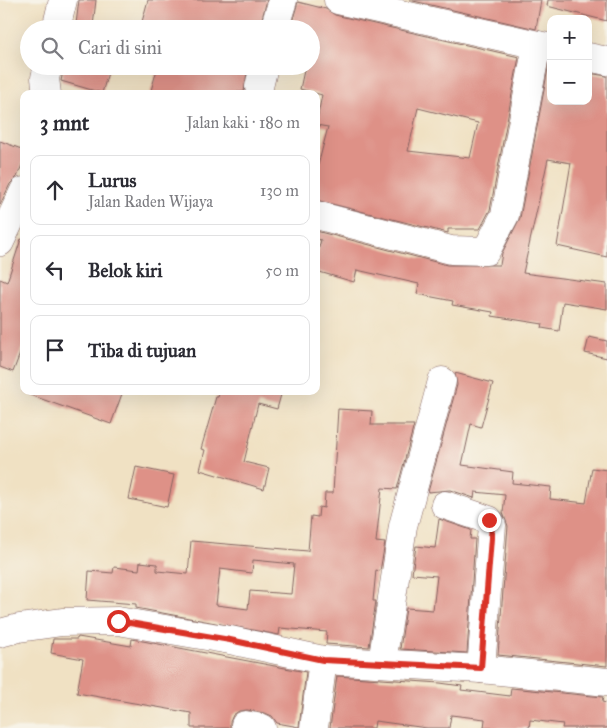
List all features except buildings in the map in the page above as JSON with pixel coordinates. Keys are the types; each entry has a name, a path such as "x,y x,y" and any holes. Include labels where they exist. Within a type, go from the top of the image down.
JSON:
{"street":[{"path":"58,20 63,0"},
{"path":"276,20 282,0"},
{"path":"320,216 451,250 486,251 505,215 544,47 338,0"},
{"path":"592,58 607,61"},
{"path":"46,75 47,90"},
{"path":"0,242 6,213 20,196"},
{"path":"382,663 403,526 442,381"},
{"path":"445,505 489,520 492,525 481,668"},
{"path":"0,633 19,628 62,622 118,621 230,640 323,660 481,668 607,682"},
{"path":"314,728 323,660"}],"route":[{"path":"118,621 230,640 323,660 446,668 481,668 486,574 492,525 489,520"}]}
